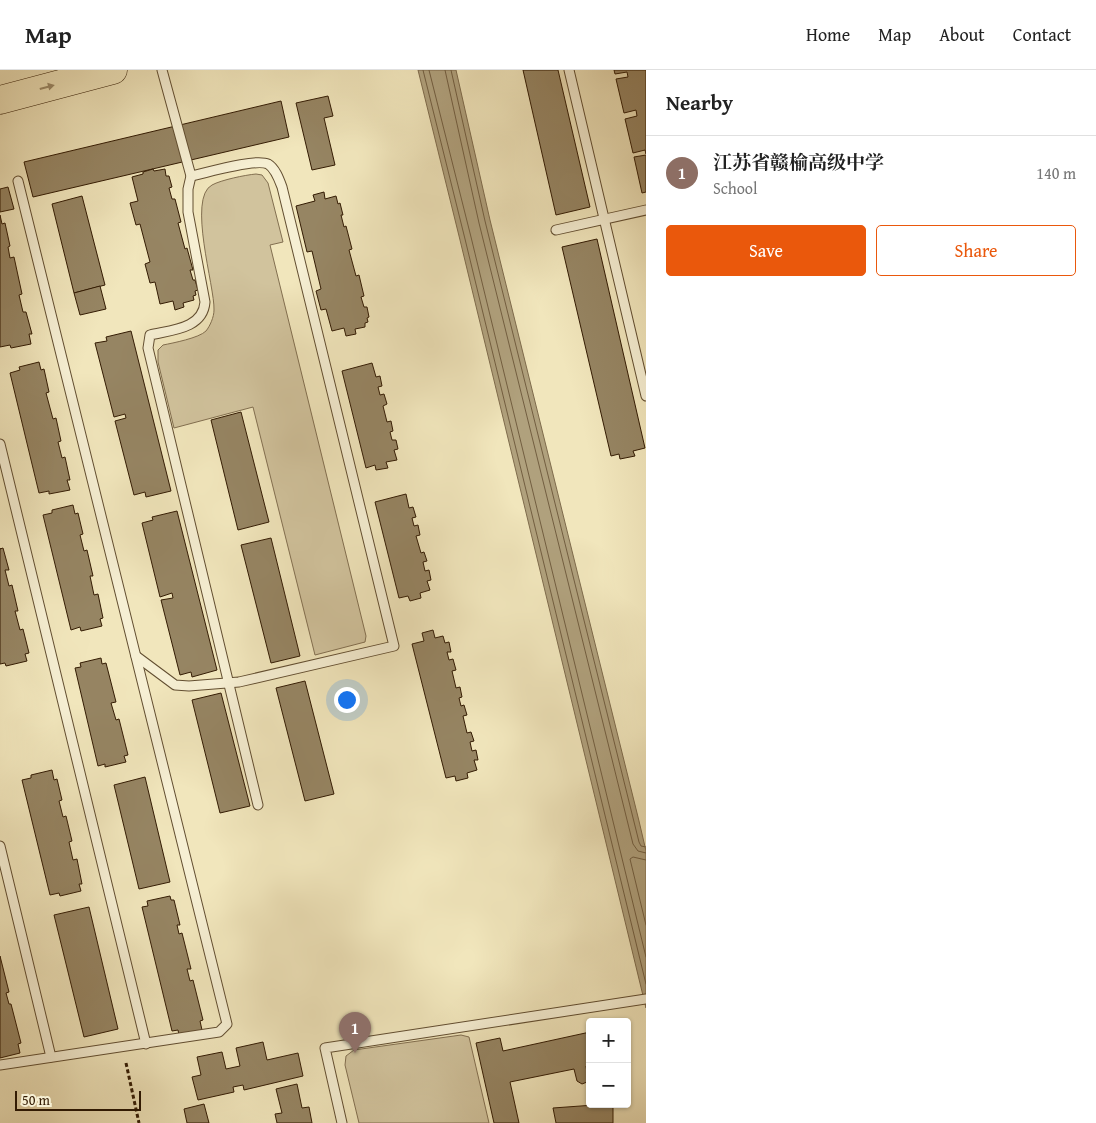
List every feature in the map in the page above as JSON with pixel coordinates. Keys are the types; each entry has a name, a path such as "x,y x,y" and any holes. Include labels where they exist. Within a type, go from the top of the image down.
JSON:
{"main road":[{"path":"0,80 39,70"},
{"path":"0,100 113,70"}],"lane":[{"path":"162,70 190,176 188,212 205,310 195,322 184,327 150,335 148,348 258,805"},
{"path":"569,70 646,396"},
{"path":"136,656 175,685 189,686 239,682 394,646 282,187 273,168 267,164 254,162 190,176"},
{"path":"0,1065 218,1032 227,1024 18,181"},
{"path":"556,230 646,210"},
{"path":"0,444 146,1044"},
{"path":"0,846 51,1057"},
{"path":"342,1123 325,1048 646,999"}],"path":[{"path":"126,1063 139,1123"}],"shaded area":[{"path":"256,174 262,175 268,183 283,242 270,245 366,636 365,642 315,655 253,407 174,428 158,362 158,350 163,345 203,334 213,318 213,299 202,224 202,207 205,193 216,183"},
{"path":"461,1035 469,1037 489,1123 359,1123 345,1065 346,1056 354,1050"}],"water":[{"path":"418,70 456,70 490,220 639,821 646,851 646,1008 460,240"}],"building":[{"path":"523,70 558,70 590,207 556,215"},
{"path":"614,70 646,70 646,154 645,150 633,153 625,119 637,116 636,110 624,113 616,79 628,77 627,72 615,74"},
{"path":"328,96 333,116 324,118 335,165 312,170 296,103"},
{"path":"281,101 289,137 33,197 24,162"},
{"path":"646,155 646,192 642,193 634,157"},
{"path":"153,169 154,171 165,169 166,176 169,176 172,187 169,188 172,199 175,199 181,222 178,223 193,270 190,270 198,290 195,291 196,295 193,296 194,300 183,303 184,307 175,310 173,301 160,304 155,282 150,283 145,264 150,262 140,224 136,225 130,203 138,201 132,177"},
{"path":"8,187 14,209 0,212 0,189"},
{"path":"324,192 325,199 336,196 338,204 340,203 344,227 346,226 352,249 349,250 356,276 359,275 364,296 361,297 364,307 367,307 369,317 365,327 355,329 356,334 346,336 344,328 332,331 326,309 321,310 316,291 321,289 312,251 307,252 296,206 315,201 313,195"},
{"path":"82,196 105,285 74,293 52,204"},
{"path":"0,215 2,224 5,223 10,246 8,247 10,258 14,257 22,294 19,295 23,312 26,312 32,334 29,334 31,344 11,348 10,345 0,347"},
{"path":"597,239 645,448 633,451 635,456 620,459 619,454 611,456 562,247"},
{"path":"100,286 106,309 80,315 74,293"},
{"path":"131,331 171,491 146,497 145,492 134,495 115,421 126,418 125,414 114,417 95,343 107,341 106,337"},
{"path":"39,362 41,370 44,369 49,392 46,393 53,419 56,418 61,441 58,442 62,458 65,457 70,480 67,480 70,490 49,494 49,491 39,493 10,373 20,370 19,367"},
{"path":"372,363 376,377 380,376 382,386 378,387 380,395 384,394 387,404 383,406 387,422 391,421 393,431 390,432 392,440 396,440 398,449 394,450 397,460 386,462 388,468 376,470 375,465 366,468 342,371"},
{"path":"241,412 269,522 238,530 211,420"},
{"path":"406,494 409,508 413,507 416,517 412,518 414,526 418,525 420,535 416,536 421,553 424,552 427,561 423,562 425,571 429,570 431,580 427,581 430,590 420,593 421,598 410,601 408,596 399,598 375,502"},
{"path":"73,505 75,514 78,513 83,534 80,535 84,551 87,550 93,576 90,576 94,595 98,594 103,618 100,619 102,626 81,631 80,627 71,630 43,515 52,513 52,510"},
{"path":"177,511 217,670 192,677 191,672 180,675 161,600 173,598 172,593 160,597 142,523 153,520 152,517"},
{"path":"271,538 300,656 271,663 241,545"},
{"path":"3,548 9,570 5,570 9,586 12,585 18,611 15,611 20,630 23,629 29,653 25,654 27,661 6,666 5,663 0,664 0,549"},
{"path":"433,630 435,638 443,636 445,643 449,642 451,652 447,652 449,660 453,659 456,670 452,671 456,688 460,687 462,697 459,698 461,706 464,705 467,715 463,716 467,733 471,732 474,741 470,742 472,751 476,750 478,760 474,760 477,770 467,773 468,778 456,781 455,776 446,778 412,644 424,641 422,633"},
{"path":"101,658 102,664 106,663 116,702 111,703 116,720 119,719 128,755 124,756 126,762 105,767 105,764 98,766 75,668 81,667 80,663"},
{"path":"305,681 334,794 305,801 276,688"},
{"path":"221,693 250,806 220,813 192,700"},
{"path":"52,770 54,780 57,779 62,800 59,801 63,817 66,816 72,841 69,842 73,860 77,859 82,884 79,884 81,891 60,896 59,893 50,895 22,780 31,778 31,775"},
{"path":"145,777 170,882 139,889 114,785"},
{"path":"170,896 171,900 174,900 180,925 177,925 179,934 182,933 191,969 187,969 190,981 193,980 203,1020 200,1021 202,1030 179,1035 178,1030 172,1031 142,907 148,906 147,901"},
{"path":"89,907 118,1029 84,1037 54,915"},
{"path":"0,956 9,992 6,993 9,1004 11,1004 21,1043 18,1044 20,1053 0,1058"},
{"path":"586,1033 586,1082 582,1084 577,1081 574,1069 510,1082 519,1123 494,1123 476,1043 500,1038 503,1051"},
{"path":"263,1042 267,1060 298,1053 303,1076 244,1090 243,1085 233,1087 234,1092 198,1100 192,1077 201,1075 197,1057 222,1052 226,1069 240,1066 236,1048"},
{"path":"297,1084 302,1108 309,1107 312,1123 277,1123 275,1114 282,1113 276,1089"},
{"path":"204,1104 209,1123 187,1123 184,1109"},
{"path":"586,1106 586,1108 613,1108 613,1123 556,1123 553,1108"}],"place":[{"name":"江苏省赣榆高级中学","path":"355,1053"}]}
